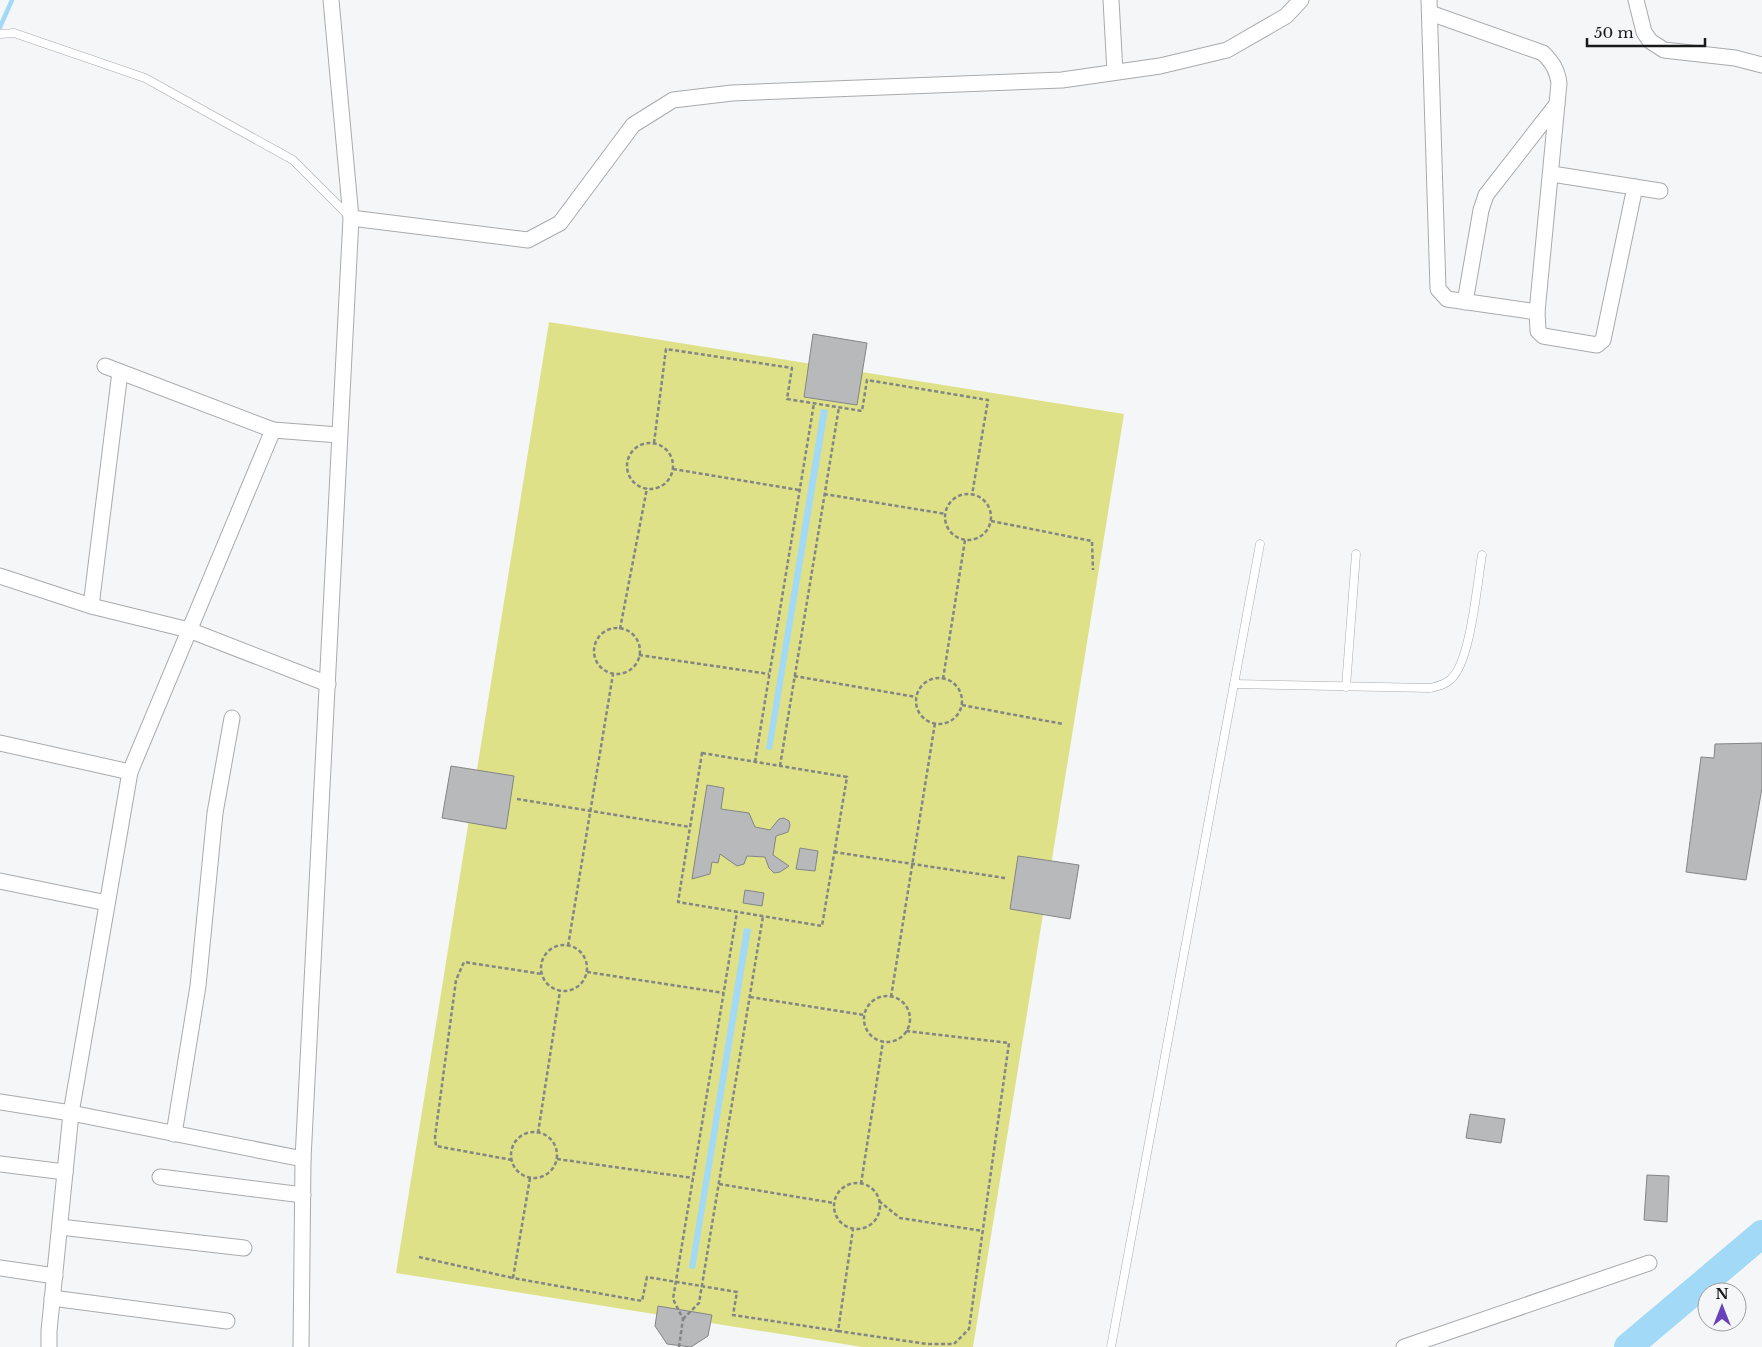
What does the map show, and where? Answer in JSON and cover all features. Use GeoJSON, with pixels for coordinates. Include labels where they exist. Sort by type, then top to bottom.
{"type":"FeatureCollection","features":[{"type":"Feature","properties":{"kind":"street"},"geometry":{"type":"LineString","coordinates":[[301,1347],[303,1159],[351,218],[331,0]]}},
{"type":"Feature","properties":{"kind":"street"},"geometry":{"type":"LineString","coordinates":[[1112,0],[1115,72]]}},
{"type":"Feature","properties":{"kind":"street"},"geometry":{"type":"LineString","coordinates":[[351,218],[528,240],[560,223],[633,125],[673,100],[732,93],[1062,80],[1160,66],[1227,50],[1286,16],[1301,0]]}},
{"type":"Feature","properties":{"kind":"street"},"geometry":{"type":"LineString","coordinates":[[1636,0],[1644,32],[1650,41],[1664,50],[1735,58],[1762,65]]}},
{"type":"Feature","properties":{"kind":"street"},"geometry":{"type":"LineString","coordinates":[[1537,312],[1465,302],[1443,296],[1438,284],[1430,7],[1543,53],[1552,62],[1558,73],[1559,83],[1552,174],[1537,312],[1538,331],[1546,338],[1600,344],[1605,336],[1635,187]]}},
{"type":"Feature","properties":{"kind":"street"},"geometry":{"type":"LineString","coordinates":[[1465,302],[1486,195],[1557,104]]}},
{"type":"Feature","properties":{"kind":"street"},"geometry":{"type":"LineString","coordinates":[[1552,174],[1660,191]]}},
{"type":"Feature","properties":{"kind":"street"},"geometry":{"type":"LineString","coordinates":[[105,366],[273,430],[339,435]]}},
{"type":"Feature","properties":{"kind":"street"},"geometry":{"type":"LineString","coordinates":[[91,606],[120,372]]}},
{"type":"Feature","properties":{"kind":"street"},"geometry":{"type":"LineString","coordinates":[[49,1347],[54,1276],[71,1113],[130,772],[273,430]]}},
{"type":"Feature","properties":{"kind":"street"},"geometry":{"type":"LineString","coordinates":[[0,576],[91,606],[189,630],[328,684]]}},
{"type":"Feature","properties":{"kind":"street"},"geometry":{"type":"LineString","coordinates":[[174,1134],[198,986],[215,812],[232,718]]}},
{"type":"Feature","properties":{"kind":"street"},"geometry":{"type":"LineString","coordinates":[[0,743],[130,772]]}},
{"type":"Feature","properties":{"kind":"street"},"geometry":{"type":"LineString","coordinates":[[0,881],[107,904]]}},
{"type":"Feature","properties":{"kind":"street"},"geometry":{"type":"LineString","coordinates":[[0,1102],[71,1113],[303,1159]]}},
{"type":"Feature","properties":{"kind":"street"},"geometry":{"type":"LineString","coordinates":[[0,1164],[65,1172]]}},
{"type":"Feature","properties":{"kind":"street"},"geometry":{"type":"LineString","coordinates":[[160,1177],[302,1195]]}},
{"type":"Feature","properties":{"kind":"street"},"geometry":{"type":"LineString","coordinates":[[60,1227],[244,1248]]}},
{"type":"Feature","properties":{"kind":"street"},"geometry":{"type":"LineString","coordinates":[[1404,1347],[1649,1263]]}},
{"type":"Feature","properties":{"kind":"street"},"geometry":{"type":"LineString","coordinates":[[0,1268],[54,1276]]}},
{"type":"Feature","properties":{"kind":"street"},"geometry":{"type":"LineString","coordinates":[[52,1298],[227,1321]]}},
{"type":"Feature","properties":{"kind":"lane"},"geometry":{"type":"LineString","coordinates":[[0,34],[14,33],[145,78],[293,160],[351,218]]}},
{"type":"Feature","properties":{"kind":"lane"},"geometry":{"type":"LineString","coordinates":[[1110,1347],[1260,544]]}},
{"type":"Feature","properties":{"kind":"lane"},"geometry":{"type":"LineString","coordinates":[[1346,687],[1356,554]]}},
{"type":"Feature","properties":{"kind":"lane"},"geometry":{"type":"LineString","coordinates":[[1234,684],[1430,688],[1442,685],[1452,678],[1465,654],[1482,555]]}},
{"type":"Feature","properties":{"kind":"path"},"geometry":{"type":"LineString","coordinates":[[654,443],[666,349],[792,368],[787,399],[862,411],[868,380],[988,400],[972,495]]}},
{"type":"Feature","properties":{"kind":"path"},"geometry":{"type":"LineString","coordinates":[[755,762],[814,403]]}},
{"type":"Feature","properties":{"kind":"path"},"geometry":{"type":"LineString","coordinates":[[780,766],[839,407]]}},
{"type":"Feature","properties":{"kind":"path"},"geometry":{"type":"LineString","coordinates":[[654,443],[669,452],[673,460],[673,470],[664,484],[647,488],[632,479],[628,471],[628,462],[631,454],[637,447],[654,443]]}},
{"type":"Feature","properties":{"kind":"path"},"geometry":{"type":"LineString","coordinates":[[673,470],[799,490]]}},
{"type":"Feature","properties":{"kind":"path"},"geometry":{"type":"LineString","coordinates":[[620,628],[647,488]]}},
{"type":"Feature","properties":{"kind":"path"},"geometry":{"type":"LineString","coordinates":[[824,494],[946,514]]}},
{"type":"Feature","properties":{"kind":"path"},"geometry":{"type":"LineString","coordinates":[[963,495],[972,495],[980,498],[987,504],[991,521],[988,529],[982,536],[974,540],[964,540],[956,537],[950,531],[946,523],[946,514],[955,499],[963,495]]}},
{"type":"Feature","properties":{"kind":"path"},"geometry":{"type":"LineString","coordinates":[[991,521],[1092,541],[1094,570]]}},
{"type":"Feature","properties":{"kind":"path"},"geometry":{"type":"LineString","coordinates":[[943,679],[964,540]]}},
{"type":"Feature","properties":{"kind":"path"},"geometry":{"type":"LineString","coordinates":[[620,628],[629,632],[635,638],[639,646],[639,655],[630,670],[613,674],[598,665],[594,648],[597,639],[603,633],[620,628]]}},
{"type":"Feature","properties":{"kind":"path"},"geometry":{"type":"LineString","coordinates":[[639,655],[769,674]]}},
{"type":"Feature","properties":{"kind":"path"},"geometry":{"type":"LineString","coordinates":[[568,946],[613,674]]}},
{"type":"Feature","properties":{"kind":"path"},"geometry":{"type":"LineString","coordinates":[[794,676],[916,697]]}},
{"type":"Feature","properties":{"kind":"path"},"geometry":{"type":"LineString","coordinates":[[934,679],[943,679],[951,682],[958,688],[962,705],[952,720],[935,723],[927,720],[920,714],[916,697],[926,682],[934,679]]}},
{"type":"Feature","properties":{"kind":"path"},"geometry":{"type":"LineString","coordinates":[[962,705],[1063,724]]}},
{"type":"Feature","properties":{"kind":"path"},"geometry":{"type":"LineString","coordinates":[[890,996],[935,723]]}},
{"type":"Feature","properties":{"kind":"path"},"geometry":{"type":"LineString","coordinates":[[702,753],[780,766],[847,777],[822,926],[678,902],[702,753]]}},
{"type":"Feature","properties":{"kind":"path"},"geometry":{"type":"LineString","coordinates":[[517,799],[690,826]]}},
{"type":"Feature","properties":{"kind":"path"},"geometry":{"type":"LineString","coordinates":[[834,852],[1005,878]]}},
{"type":"Feature","properties":{"kind":"path"},"geometry":{"type":"LineString","coordinates":[[679,1347],[683,1319],[673,1299],[737,912]]}},
{"type":"Feature","properties":{"kind":"path"},"geometry":{"type":"LineString","coordinates":[[683,1319],[699,1303],[763,916]]}},
{"type":"Feature","properties":{"kind":"path"},"geometry":{"type":"LineString","coordinates":[[568,946],[583,955],[587,972],[584,980],[578,987],[560,991],[552,988],[542,974],[542,965],[551,950],[568,946]]}},
{"type":"Feature","properties":{"kind":"path"},"geometry":{"type":"LineString","coordinates":[[512,1160],[436,1146],[435,1137],[456,980],[464,962],[542,974]]}},
{"type":"Feature","properties":{"kind":"path"},"geometry":{"type":"LineString","coordinates":[[587,972],[724,993]]}},
{"type":"Feature","properties":{"kind":"path"},"geometry":{"type":"LineString","coordinates":[[538,1132],[560,991]]}},
{"type":"Feature","properties":{"kind":"path"},"geometry":{"type":"LineString","coordinates":[[890,996],[899,1000],[909,1014],[906,1031],[900,1038],[883,1041],[875,1038],[868,1032],[864,1024],[864,1015],[874,1000],[890,996]]}},
{"type":"Feature","properties":{"kind":"path"},"geometry":{"type":"LineString","coordinates":[[749,997],[864,1015]]}},
{"type":"Feature","properties":{"kind":"path"},"geometry":{"type":"LineString","coordinates":[[419,1257],[513,1278],[642,1301],[647,1277],[676,1280],[737,1292],[733,1315],[926,1344],[954,1344],[969,1329],[1009,1043],[906,1031]]}},
{"type":"Feature","properties":{"kind":"path"},"geometry":{"type":"LineString","coordinates":[[861,1184],[883,1041]]}},
{"type":"Feature","properties":{"kind":"path"},"geometry":{"type":"LineString","coordinates":[[538,1132],[553,1142],[557,1159],[548,1174],[530,1178],[522,1174],[512,1160],[511,1152],[514,1143],[529,1133],[538,1132]]}},
{"type":"Feature","properties":{"kind":"path"},"geometry":{"type":"LineString","coordinates":[[557,1159],[693,1178]]}},
{"type":"Feature","properties":{"kind":"path"},"geometry":{"type":"LineString","coordinates":[[513,1278],[530,1178]]}},
{"type":"Feature","properties":{"kind":"path"},"geometry":{"type":"LineString","coordinates":[[719,1184],[834,1202]]}},
{"type":"Feature","properties":{"kind":"path"},"geometry":{"type":"LineString","coordinates":[[879,1201],[876,1218],[862,1228],[853,1229],[845,1226],[838,1219],[835,1211],[834,1202],[844,1188],[861,1184],[876,1193],[879,1201],[900,1218],[983,1231]]}},
{"type":"Feature","properties":{"kind":"path"},"geometry":{"type":"LineString","coordinates":[[838,1330],[853,1229]]}},
{"type":"Feature","properties":{"kind":"green space"},"geometry":{"type":"Polygon","coordinates":[[[549,322],[1124,414],[973,1347],[862,1347],[396,1273],[549,322]]]}},
{"type":"Feature","properties":{"kind":"water"},"geometry":{"type":"Polygon","coordinates":[[[821,409],[828,410],[772,750],[766,749],[821,409]]]}},
{"type":"Feature","properties":{"kind":"water"},"geometry":{"type":"Polygon","coordinates":[[[744,928],[751,929],[695,1269],[689,1268],[744,928]]]}},
{"type":"Feature","properties":{"kind":"building"},"geometry":{"type":"Polygon","coordinates":[[[813,334],[867,343],[857,405],[804,397],[813,334]]]}},
{"type":"Feature","properties":{"kind":"building"},"geometry":{"type":"Polygon","coordinates":[[[1762,743],[1762,788],[1746,880],[1686,872],[1701,757],[1714,758],[1715,744],[1762,743]]]}},
{"type":"Feature","properties":{"kind":"building"},"geometry":{"type":"Polygon","coordinates":[[[451,766],[514,776],[506,829],[442,818],[451,766]]]}},
{"type":"Feature","properties":{"kind":"building"},"geometry":{"type":"Polygon","coordinates":[[[707,785],[724,788],[721,809],[749,813],[755,827],[770,830],[779,819],[784,818],[789,821],[788,832],[776,836],[773,855],[789,866],[780,872],[774,873],[769,868],[765,857],[747,856],[744,864],[737,866],[720,854],[718,863],[712,862],[710,874],[692,879],[707,785]]]}},
{"type":"Feature","properties":{"kind":"building"},"geometry":{"type":"Polygon","coordinates":[[[800,848],[818,851],[815,871],[796,869],[800,848]]]}},
{"type":"Feature","properties":{"kind":"building"},"geometry":{"type":"Polygon","coordinates":[[[1018,856],[1079,865],[1070,919],[1010,909],[1018,856]]]}},
{"type":"Feature","properties":{"kind":"building"},"geometry":{"type":"Polygon","coordinates":[[[745,890],[764,893],[762,906],[743,903],[745,890]]]}},
{"type":"Feature","properties":{"kind":"building"},"geometry":{"type":"Polygon","coordinates":[[[1470,1114],[1505,1119],[1501,1143],[1466,1138],[1470,1114]]]}},
{"type":"Feature","properties":{"kind":"building"},"geometry":{"type":"Polygon","coordinates":[[[1647,1175],[1669,1176],[1667,1222],[1644,1220],[1647,1175]]]}},
{"type":"Feature","properties":{"kind":"building"},"geometry":{"type":"Polygon","coordinates":[[[658,1306],[712,1315],[708,1336],[691,1347],[667,1344],[655,1326],[658,1306]]]}},
{"type":"Feature","properties":{"kind":"waterway"},"geometry":{"type":"LineString","coordinates":[[0,27],[12,0]]}},
{"type":"Feature","properties":{"kind":"waterway"},"geometry":{"type":"LineString","coordinates":[[1628,1347],[1762,1234]]}}]}
